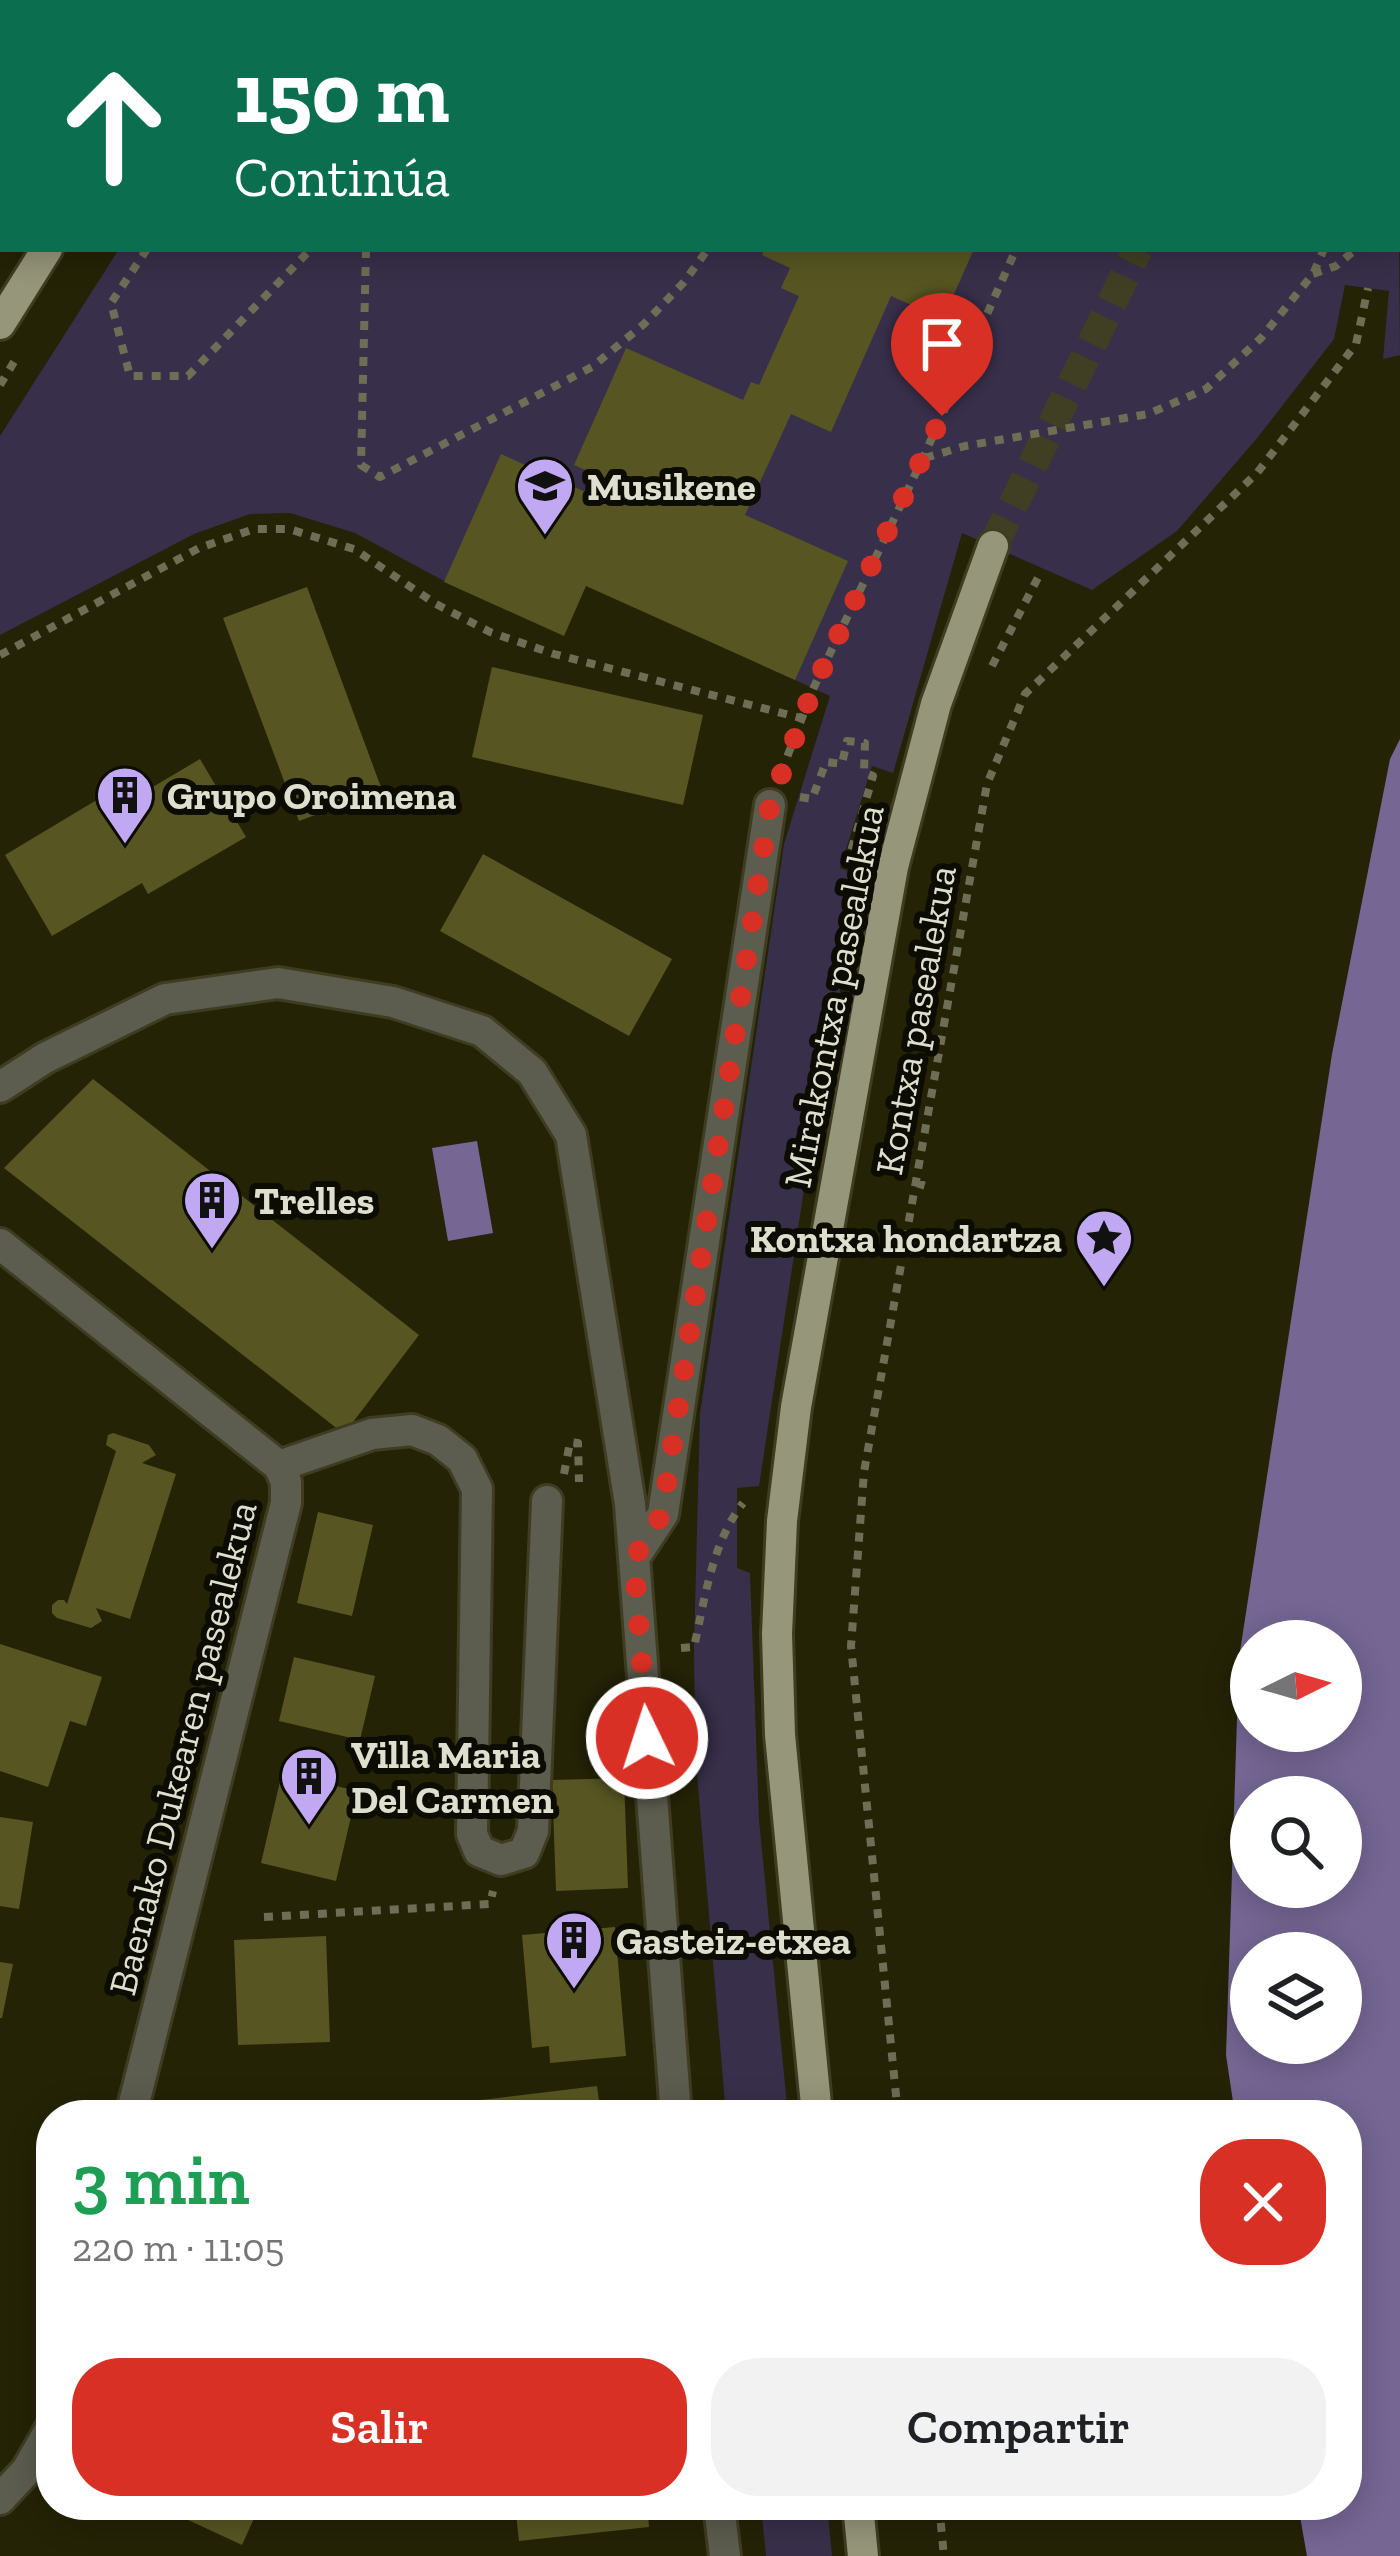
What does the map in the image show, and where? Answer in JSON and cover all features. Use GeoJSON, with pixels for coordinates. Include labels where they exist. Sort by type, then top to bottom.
{"type":"FeatureCollection","features":[{"type":"Feature","properties":{"kind":"main road"},"geometry":{"type":"LineString","coordinates":[[0,324],[45,252]]}},
{"type":"Feature","properties":{"kind":"main road","name":"Mirakontxa pasealekua"},"geometry":{"type":"LineString","coordinates":[[816,2100],[780,1735],[782,1521],[796,1407],[893,867],[936,704],[993,546]]}},
{"type":"Feature","properties":{"kind":"main road"},"geometry":{"type":"LineString","coordinates":[[859,2520],[863,2556]]}},
{"type":"Feature","properties":{"kind":"street"},"geometry":{"type":"LineString","coordinates":[[634,1558],[662,1514],[770,805]]}},
{"type":"Feature","properties":{"kind":"street"},"geometry":{"type":"LineString","coordinates":[[0,1087],[45,1058],[166,999],[278,983],[392,1003],[482,1031],[532,1072],[572,1135],[630,1504],[675,2100]]}},
{"type":"Feature","properties":{"kind":"street","name":"Baenako Dukearen pasealekua"},"geometry":{"type":"LineString","coordinates":[[0,1244],[279,1466],[286,1482],[286,1503],[134,2100]]}},
{"type":"Feature","properties":{"kind":"street"},"geometry":{"type":"LineString","coordinates":[[279,1466],[372,1434],[412,1430],[438,1440],[462,1459],[477,1489],[472,1834],[479,1851],[501,1860],[524,1852],[533,1831],[547,1501]]}},
{"type":"Feature","properties":{"kind":"street"},"geometry":{"type":"LineString","coordinates":[[0,2499],[36,2454]]}},
{"type":"Feature","properties":{"kind":"street"},"geometry":{"type":"LineString","coordinates":[[720,2520],[724,2556]]}},
{"type":"Feature","properties":{"kind":"path"},"geometry":{"type":"LineString","coordinates":[[145,252],[111,303],[130,376],[188,376],[307,252]]}},
{"type":"Feature","properties":{"kind":"path"},"geometry":{"type":"LineString","coordinates":[[366,252],[361,465],[380,477],[592,367],[657,310],[706,252]]}},
{"type":"Feature","properties":{"kind":"path"},"geometry":{"type":"LineString","coordinates":[[770,805],[801,718],[1015,252]]}},
{"type":"Feature","properties":{"kind":"path"},"geometry":{"type":"LineString","coordinates":[[923,458],[965,446],[1148,414],[1206,389],[1261,338],[1313,274],[1323,252]]}},
{"type":"Feature","properties":{"kind":"path"},"geometry":{"type":"LineString","coordinates":[[1313,274],[1336,266],[1352,252]]}},
{"type":"Feature","properties":{"kind":"path","name":"Kontxa pasealekua"},"geometry":{"type":"LineString","coordinates":[[896,2100],[851,1646],[864,1472],[987,784],[1025,694],[1257,473],[1356,344],[1369,288]]}},
{"type":"Feature","properties":{"kind":"path"},"geometry":{"type":"LineString","coordinates":[[0,655],[199,548],[254,529],[289,529],[353,549],[436,604],[490,632],[554,654],[801,718]]}},
{"type":"Feature","properties":{"kind":"path"},"geometry":{"type":"LineString","coordinates":[[986,676],[1041,572]]}},
{"type":"Feature","properties":{"kind":"path"},"geometry":{"type":"LineString","coordinates":[[812,799],[826,762],[842,764],[847,741],[865,743],[864,772],[873,776],[849,858]]}},
{"type":"Feature","properties":{"kind":"path"},"geometry":{"type":"LineString","coordinates":[[916,1183],[928,1187]]}},
{"type":"Feature","properties":{"kind":"path"},"geometry":{"type":"LineString","coordinates":[[681,1648],[694,1647],[721,1542],[743,1503]]}},
{"type":"Feature","properties":{"kind":"path"},"geometry":{"type":"LineString","coordinates":[[264,1917],[490,1904],[501,1860]]}},
{"type":"Feature","properties":{"kind":"path"},"geometry":{"type":"LineString","coordinates":[[940,2520],[944,2556]]}},
{"type":"Feature","properties":{"kind":"shaded area"},"geometry":{"type":"Polygon","coordinates":[[[117,252],[1399,252],[1400,355],[1383,359],[1389,291],[1345,285],[1334,339],[1258,437],[1177,531],[1092,590],[962,533],[893,773],[872,766],[840,868],[861,876],[808,1163],[759,1486],[737,1488],[737,1568],[750,1573],[759,1820],[787,2100],[725,2100],[695,1750],[700,1414],[784,844],[830,696],[587,585],[444,581],[355,533],[290,513],[250,514],[194,534],[0,635],[0,436],[117,252]]]}},
{"type":"Feature","properties":{"kind":"shaded area"},"geometry":{"type":"Polygon","coordinates":[[[1400,739],[1400,2556],[1307,2556],[1301,2520],[1362,2520],[1362,2100],[1233,2100],[1226,2055],[1230,1933],[1230,2064],[1362,2064],[1362,1932],[1230,1932],[1231,1908],[1362,1908],[1362,1776],[1235,1776],[1236,1752],[1362,1752],[1362,1620],[1245,1620],[1332,1054],[1390,759],[1400,739]]]}},
{"type":"Feature","properties":{"kind":"shaded area"},"geometry":{"type":"Polygon","coordinates":[[[477,1141],[493,1233],[448,1241],[432,1148],[477,1141]]]}},
{"type":"Feature","properties":{"kind":"shaded area"},"geometry":{"type":"Polygon","coordinates":[[[762,2520],[828,2520],[832,2556],[766,2556],[762,2520]]]}},
{"type":"Feature","properties":{"kind":"building"},"geometry":{"type":"Polygon","coordinates":[[[973,252],[943,319],[891,296],[831,432],[791,414],[745,515],[848,561],[795,680],[586,586],[564,636],[444,582],[501,454],[617,506],[625,488],[574,465],[626,348],[743,400],[751,382],[759,385],[799,296],[781,288],[790,268],[762,255],[973,252]]]}},
{"type":"Feature","properties":{"kind":"building","name":"Grupo Oroimena"},"geometry":{"type":"Polygon","coordinates":[[[307,587],[382,790],[299,821],[223,618],[307,587]]]}},
{"type":"Feature","properties":{"kind":"building","name":"Grupo Oroimena"},"geometry":{"type":"Polygon","coordinates":[[[492,667],[703,715],[683,805],[472,757],[492,667]]]}},
{"type":"Feature","properties":{"kind":"building","name":"Grupo Oroimena"},"geometry":{"type":"Polygon","coordinates":[[[200,759],[246,837],[148,894],[142,883],[52,936],[5,855],[105,795],[114,810],[200,759]]]}},
{"type":"Feature","properties":{"kind":"building","name":"Grupo Oroimena"},"geometry":{"type":"Polygon","coordinates":[[[483,854],[672,959],[629,1036],[440,931],[483,854]]]}},
{"type":"Feature","properties":{"kind":"building","name":"Trelles"},"geometry":{"type":"Polygon","coordinates":[[[93,1079],[419,1335],[344,1434],[4,1168],[93,1079]]]}},
{"type":"Feature","properties":{"kind":"building"},"geometry":{"type":"Polygon","coordinates":[[[113,1433],[149,1445],[156,1455],[142,1463],[176,1474],[130,1619],[96,1608],[102,1621],[91,1628],[57,1618],[52,1605],[58,1600],[67,1604],[116,1451],[106,1445],[113,1433]]]}},
{"type":"Feature","properties":{"kind":"building"},"geometry":{"type":"Polygon","coordinates":[[[318,1512],[373,1525],[352,1616],[297,1603],[318,1512]]]}},
{"type":"Feature","properties":{"kind":"building"},"geometry":{"type":"Polygon","coordinates":[[[0,1644],[102,1677],[86,1726],[70,1721],[48,1787],[0,1771],[0,1644]]]}},
{"type":"Feature","properties":{"kind":"building"},"geometry":{"type":"Polygon","coordinates":[[[294,1657],[375,1676],[360,1740],[279,1721],[294,1657]]]}},
{"type":"Feature","properties":{"kind":"building","name":"Villa Maria Del Carmen"},"geometry":{"type":"Polygon","coordinates":[[[282,1773],[357,1791],[336,1881],[261,1863],[282,1773]]]}},
{"type":"Feature","properties":{"kind":"building"},"geometry":{"type":"Polygon","coordinates":[[[624,1778],[628,1888],[556,1891],[552,1780],[624,1778]]]}},
{"type":"Feature","properties":{"kind":"building"},"geometry":{"type":"Polygon","coordinates":[[[0,1817],[33,1822],[19,1909],[0,1906],[0,1817]]]}},
{"type":"Feature","properties":{"kind":"building","name":"Gasteiz-etxea"},"geometry":{"type":"Polygon","coordinates":[[[615,1927],[626,2056],[550,2063],[549,2046],[532,2048],[522,1935],[615,1927]]]}},
{"type":"Feature","properties":{"kind":"building"},"geometry":{"type":"Polygon","coordinates":[[[326,1936],[330,2042],[238,2045],[234,1940],[326,1936]]]}},
{"type":"Feature","properties":{"kind":"building"},"geometry":{"type":"Polygon","coordinates":[[[0,1962],[13,1964],[2,2018],[0,2018],[0,1962]]]}},
{"type":"Feature","properties":{"kind":"building"},"geometry":{"type":"Polygon","coordinates":[[[597,2086],[599,2100],[481,2100],[597,2086]]]}},
{"type":"Feature","properties":{"kind":"building"},"geometry":{"type":"Polygon","coordinates":[[[188,2520],[253,2520],[242,2545],[188,2520]]]}},
{"type":"Feature","properties":{"kind":"building"},"geometry":{"type":"Polygon","coordinates":[[[517,2520],[648,2520],[649,2527],[519,2541],[517,2520]]]}},
{"type":"Feature","properties":{"kind":"tunnel"},"geometry":{"type":"LineString","coordinates":[[993,546],[1137,252]]}},
{"type":"Feature","properties":{"kind":"place","name":"Musikene"},"geometry":{"type":"Point","coordinates":[545,537]}},
{"type":"Feature","properties":{"kind":"place","name":"Grupo Oroimena"},"geometry":{"type":"Point","coordinates":[125,846]}},
{"type":"Feature","properties":{"kind":"place","name":"Trelles"},"geometry":{"type":"Point","coordinates":[212,1251]}},
{"type":"Feature","properties":{"kind":"place","name":"Kontxa hondartza"},"geometry":{"type":"Point","coordinates":[1104,1289]}},
{"type":"Feature","properties":{"kind":"place","name":"Villa Maria Del Carmen"},"geometry":{"type":"Point","coordinates":[309,1827]}},
{"type":"Feature","properties":{"kind":"place","name":"Gasteiz-etxea"},"geometry":{"type":"Point","coordinates":[574,1991]}},
{"type":"Feature","properties":{"kind":"route"},"geometry":{"type":"LineString","coordinates":[[647,1738],[634,1558],[662,1514],[770,805],[813,689],[942,416]]}}]}
